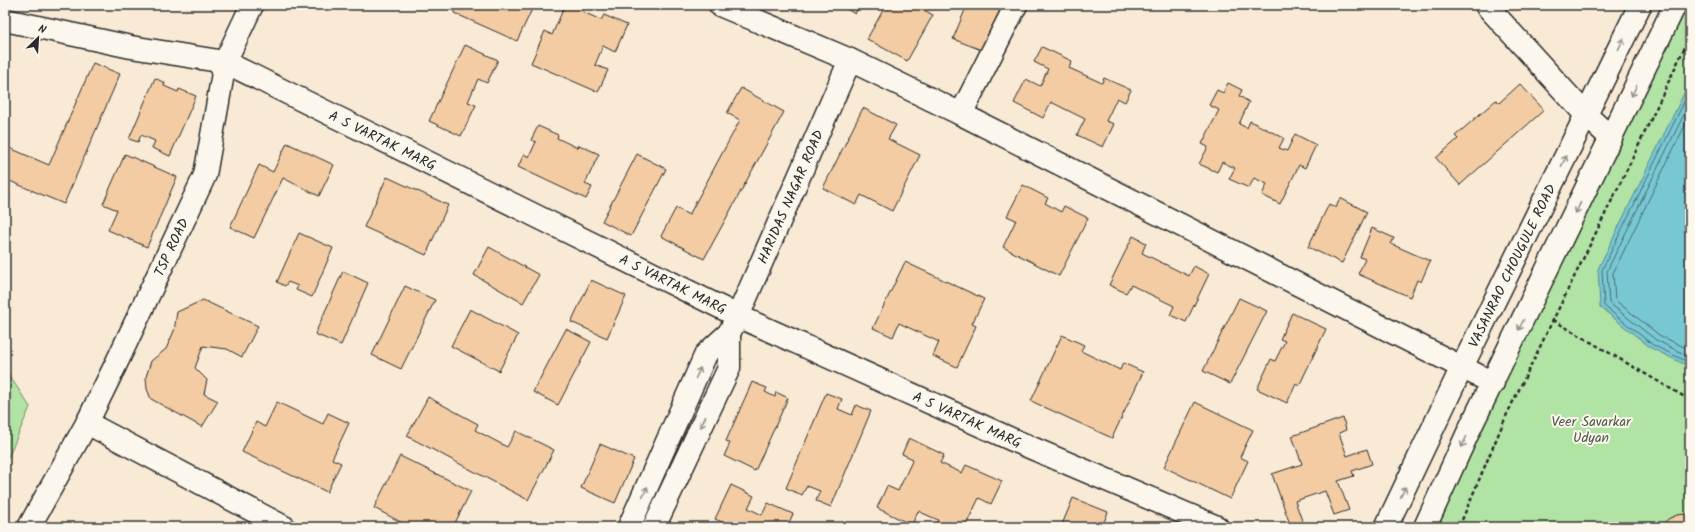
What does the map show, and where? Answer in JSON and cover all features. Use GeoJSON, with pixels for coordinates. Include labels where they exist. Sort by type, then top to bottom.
{"type":"FeatureCollection","features":[{"type":"Feature","properties":{"kind":"street","name":"TSP ROAD"},"geometry":{"type":"LineString","coordinates":[[28,527],[86,423],[115,366],[205,175],[225,62],[252,5]]}},
{"type":"Feature","properties":{"kind":"street"},"geometry":{"type":"LineString","coordinates":[[720,5],[850,60],[961,114],[1493,383]]}},
{"type":"Feature","properties":{"kind":"street"},"geometry":{"type":"LineString","coordinates":[[961,114],[1016,5]]}},
{"type":"Feature","properties":{"kind":"street"},"geometry":{"type":"LineString","coordinates":[[1486,5],[1586,115],[1611,138]]}},
{"type":"Feature","properties":{"kind":"street","name":"VASANRAO CHOUGULE ROAD"},"geometry":{"type":"LineString","coordinates":[[1386,527],[1462,367],[1640,5]]}},
{"type":"Feature","properties":{"kind":"street"},"geometry":{"type":"LineString","coordinates":[[1424,527],[1675,5]]}},
{"type":"Feature","properties":{"kind":"street","name":"A S VARTAK MARG"},"geometry":{"type":"LineString","coordinates":[[5,20],[130,47],[225,62],[734,324],[1217,527]]}},
{"type":"Feature","properties":{"kind":"street","name":"HARIDAS NAGAR ROAD"},"geometry":{"type":"LineString","coordinates":[[654,527],[729,368],[734,324],[850,60]]}},
{"type":"Feature","properties":{"kind":"street","name":"HARIDAS NAGAR ROAD"},"geometry":{"type":"LineString","coordinates":[[629,527],[706,354],[734,324]]}},
{"type":"Feature","properties":{"kind":"street"},"geometry":{"type":"LineString","coordinates":[[86,423],[284,527]]}},
{"type":"Feature","properties":{"kind":"path"},"geometry":{"type":"LineString","coordinates":[[1462,527],[1462,520],[1507,414],[1554,320],[1690,36]]}},
{"type":"Feature","properties":{"kind":"path"},"geometry":{"type":"LineString","coordinates":[[1554,320],[1690,400]]}},
{"type":"Feature","properties":{"kind":"green space","name":"Veer Savarkar Udyan"},"geometry":{"type":"Polygon","coordinates":[[[1682,5],[1690,5],[1690,527],[1436,527],[1682,5]]]}},
{"type":"Feature","properties":{"kind":"green space"},"geometry":{"type":"Polygon","coordinates":[[[5,369],[30,407],[5,465],[5,369]]]}},
{"type":"Feature","properties":{"kind":"water"},"geometry":{"type":"Polygon","coordinates":[[[1690,81],[1690,367],[1651,348],[1600,307],[1598,269],[1690,81]]]}},
{"type":"Feature","properties":{"kind":"building"},"geometry":{"type":"Polygon","coordinates":[[[458,5],[534,5],[517,41],[454,13],[458,5]]]}},
{"type":"Feature","properties":{"kind":"building"},"geometry":{"type":"Polygon","coordinates":[[[565,5],[582,5],[585,6],[583,12],[601,20],[604,15],[627,25],[615,52],[603,46],[595,65],[608,70],[598,92],[531,63],[545,31],[552,35],[565,5]]]}},
{"type":"Feature","properties":{"kind":"building"},"geometry":{"type":"Polygon","coordinates":[[[840,5],[860,5],[855,14],[840,5]]]}},
{"type":"Feature","properties":{"kind":"building"},"geometry":{"type":"Polygon","coordinates":[[[886,5],[915,5],[933,15],[907,61],[867,39],[886,5]]]}},
{"type":"Feature","properties":{"kind":"building"},"geometry":{"type":"Polygon","coordinates":[[[967,5],[1002,5],[984,51],[953,39],[967,5]]]}},
{"type":"Feature","properties":{"kind":"building"},"geometry":{"type":"Polygon","coordinates":[[[465,45],[498,60],[487,83],[478,79],[468,102],[476,105],[461,136],[429,121],[465,45]]]}},
{"type":"Feature","properties":{"kind":"building"},"geometry":{"type":"Polygon","coordinates":[[[1042,47],[1072,61],[1069,68],[1102,83],[1104,78],[1131,90],[1125,102],[1117,98],[1106,121],[1114,124],[1103,147],[1077,135],[1085,119],[1051,102],[1043,118],[1014,103],[1026,79],[1040,86],[1048,69],[1034,62],[1042,47]]]}},
{"type":"Feature","properties":{"kind":"building"},"geometry":{"type":"Polygon","coordinates":[[[93,63],[120,74],[64,204],[5,179],[5,146],[49,165],[93,63]]]}},
{"type":"Feature","properties":{"kind":"building"},"geometry":{"type":"Polygon","coordinates":[[[155,78],[165,83],[164,86],[178,92],[179,89],[196,96],[170,156],[152,148],[155,141],[141,135],[138,142],[129,139],[155,78]]]}},
{"type":"Feature","properties":{"kind":"building"},"geometry":{"type":"Polygon","coordinates":[[[1228,83],[1242,90],[1239,96],[1249,102],[1239,124],[1247,128],[1250,121],[1284,138],[1279,148],[1287,151],[1295,134],[1316,145],[1305,168],[1299,165],[1280,204],[1262,195],[1267,184],[1254,178],[1249,188],[1229,179],[1235,168],[1222,162],[1217,172],[1199,164],[1208,147],[1202,144],[1219,110],[1209,105],[1217,90],[1223,93],[1228,83]]]}},
{"type":"Feature","properties":{"kind":"building"},"geometry":{"type":"Polygon","coordinates":[[[1520,84],[1544,110],[1460,185],[1436,158],[1458,139],[1455,136],[1496,100],[1499,103],[1520,84]]]}},
{"type":"Feature","properties":{"kind":"building"},"geometry":{"type":"Polygon","coordinates":[[[741,88],[784,112],[704,259],[661,236],[676,208],[689,215],[740,120],[727,113],[741,88]]]}},
{"type":"Feature","properties":{"kind":"building"},"geometry":{"type":"Polygon","coordinates":[[[863,108],[896,125],[888,139],[920,155],[892,211],[861,195],[856,205],[823,188],[863,108]]]}},
{"type":"Feature","properties":{"kind":"building"},"geometry":{"type":"Polygon","coordinates":[[[538,126],[558,135],[557,138],[578,148],[579,145],[599,154],[585,184],[592,187],[586,199],[518,167],[524,154],[529,157],[536,142],[531,140],[538,126]]]}},
{"type":"Feature","properties":{"kind":"building"},"geometry":{"type":"Polygon","coordinates":[[[287,143],[334,165],[319,196],[283,178],[254,238],[230,227],[259,165],[273,172],[287,143]]]}},
{"type":"Feature","properties":{"kind":"building"},"geometry":{"type":"Polygon","coordinates":[[[125,154],[177,177],[147,247],[108,230],[117,210],[103,204],[125,154]]]}},
{"type":"Feature","properties":{"kind":"building"},"geometry":{"type":"Polygon","coordinates":[[[637,154],[666,169],[631,236],[602,221],[637,154]]]}},
{"type":"Feature","properties":{"kind":"building"},"geometry":{"type":"Polygon","coordinates":[[[387,177],[448,205],[426,255],[364,227],[387,177]]]}},
{"type":"Feature","properties":{"kind":"building"},"geometry":{"type":"Polygon","coordinates":[[[1023,185],[1048,198],[1045,203],[1061,212],[1064,206],[1088,218],[1059,276],[1003,247],[1016,220],[1007,216],[1023,185]]]}},
{"type":"Feature","properties":{"kind":"building"},"geometry":{"type":"Polygon","coordinates":[[[1340,198],[1367,212],[1342,263],[1308,247],[1329,204],[1336,208],[1340,198]]]}},
{"type":"Feature","properties":{"kind":"building"},"geometry":{"type":"Polygon","coordinates":[[[1372,228],[1394,238],[1391,244],[1430,261],[1421,282],[1417,280],[1410,297],[1358,274],[1365,259],[1360,257],[1372,228]]]}},
{"type":"Feature","properties":{"kind":"building"},"geometry":{"type":"Polygon","coordinates":[[[299,233],[333,248],[312,297],[296,290],[298,286],[288,282],[285,286],[277,282],[299,233]]]}},
{"type":"Feature","properties":{"kind":"building"},"geometry":{"type":"Polygon","coordinates":[[[1133,236],[1146,243],[1142,253],[1189,276],[1194,266],[1209,274],[1186,322],[1170,315],[1174,306],[1131,285],[1126,293],[1109,285],[1133,236]]]}},
{"type":"Feature","properties":{"kind":"building"},"geometry":{"type":"Polygon","coordinates":[[[489,247],[539,275],[523,303],[474,275],[489,247]]]}},
{"type":"Feature","properties":{"kind":"building"},"geometry":{"type":"Polygon","coordinates":[[[905,262],[984,299],[972,324],[976,326],[957,367],[933,356],[939,342],[899,323],[893,337],[873,328],[905,262]]]}},
{"type":"Feature","properties":{"kind":"building"},"geometry":{"type":"Polygon","coordinates":[[[343,271],[368,283],[341,345],[315,334],[343,271]]]}},
{"type":"Feature","properties":{"kind":"building"},"geometry":{"type":"Polygon","coordinates":[[[591,280],[626,296],[607,338],[571,322],[591,280]]]}},
{"type":"Feature","properties":{"kind":"building"},"geometry":{"type":"Polygon","coordinates":[[[405,286],[435,300],[401,369],[372,355],[405,286]]]}},
{"type":"Feature","properties":{"kind":"building"},"geometry":{"type":"Polygon","coordinates":[[[1239,298],[1267,311],[1230,384],[1203,371],[1239,298]]]}},
{"type":"Feature","properties":{"kind":"building"},"geometry":{"type":"Polygon","coordinates":[[[203,300],[258,326],[242,357],[227,349],[203,346],[195,368],[207,380],[204,394],[218,401],[202,427],[151,399],[147,389],[146,377],[151,361],[166,349],[174,331],[177,312],[203,300]]]}},
{"type":"Feature","properties":{"kind":"building"},"geometry":{"type":"Polygon","coordinates":[[[470,309],[518,335],[499,371],[451,346],[470,309]]]}},
{"type":"Feature","properties":{"kind":"building"},"geometry":{"type":"Polygon","coordinates":[[[1292,313],[1326,329],[1299,386],[1296,384],[1287,403],[1257,389],[1271,359],[1275,361],[1285,341],[1280,339],[1292,313]]]}},
{"type":"Feature","properties":{"kind":"building"},"geometry":{"type":"Polygon","coordinates":[[[566,329],[591,342],[558,405],[533,392],[566,329]]]}},
{"type":"Feature","properties":{"kind":"building"},"geometry":{"type":"Polygon","coordinates":[[[1062,335],[1084,345],[1081,351],[1120,370],[1123,363],[1143,372],[1112,438],[1031,401],[1062,335]]]}},
{"type":"Feature","properties":{"kind":"building"},"geometry":{"type":"Polygon","coordinates":[[[752,382],[767,388],[765,392],[775,397],[776,392],[788,398],[755,471],[724,456],[730,443],[726,441],[752,382]]]}},
{"type":"Feature","properties":{"kind":"building"},"geometry":{"type":"Polygon","coordinates":[[[826,393],[842,399],[838,409],[852,415],[856,405],[871,411],[831,507],[816,501],[820,491],[807,486],[802,495],[786,488],[826,393]]]}},
{"type":"Feature","properties":{"kind":"building"},"geometry":{"type":"Polygon","coordinates":[[[428,397],[478,424],[475,430],[507,447],[516,431],[554,450],[528,500],[407,436],[428,397]]]}},
{"type":"Feature","properties":{"kind":"building"},"geometry":{"type":"Polygon","coordinates":[[[277,402],[323,424],[328,413],[349,423],[332,459],[341,463],[327,492],[242,452],[256,422],[265,427],[277,402]]]}},
{"type":"Feature","properties":{"kind":"building"},"geometry":{"type":"Polygon","coordinates":[[[1195,402],[1253,430],[1240,457],[1248,461],[1230,499],[1164,467],[1195,402]]]}},
{"type":"Feature","properties":{"kind":"building"},"geometry":{"type":"Polygon","coordinates":[[[1343,418],[1346,430],[1339,433],[1347,456],[1367,449],[1372,464],[1352,471],[1354,476],[1338,481],[1349,510],[1334,515],[1325,491],[1295,501],[1304,526],[1291,527],[1272,474],[1302,464],[1292,436],[1343,418]]]}},
{"type":"Feature","properties":{"kind":"building"},"geometry":{"type":"Polygon","coordinates":[[[909,438],[944,455],[940,463],[962,473],[966,465],[1002,481],[991,504],[979,498],[966,525],[970,527],[934,527],[938,520],[918,511],[912,525],[877,508],[887,486],[898,491],[913,459],[902,454],[909,438]]]}},
{"type":"Feature","properties":{"kind":"building"},"geometry":{"type":"Polygon","coordinates":[[[600,444],[634,459],[615,503],[581,488],[600,444]]]}},
{"type":"Feature","properties":{"kind":"building"},"geometry":{"type":"Polygon","coordinates":[[[400,456],[471,491],[453,527],[410,527],[374,508],[400,456]]]}},
{"type":"Feature","properties":{"kind":"building"},"geometry":{"type":"Polygon","coordinates":[[[731,485],[754,496],[748,508],[762,515],[768,503],[793,514],[787,527],[733,527],[715,519],[731,485]]]}},
{"type":"Feature","properties":{"kind":"building"},"geometry":{"type":"Polygon","coordinates":[[[1073,498],[1108,512],[1102,527],[1061,527],[1073,498]]]}},
{"type":"Feature","properties":{"kind":"building"},"geometry":{"type":"Polygon","coordinates":[[[1677,515],[1690,515],[1690,527],[1660,527],[1668,519],[1677,515]]]}}]}
